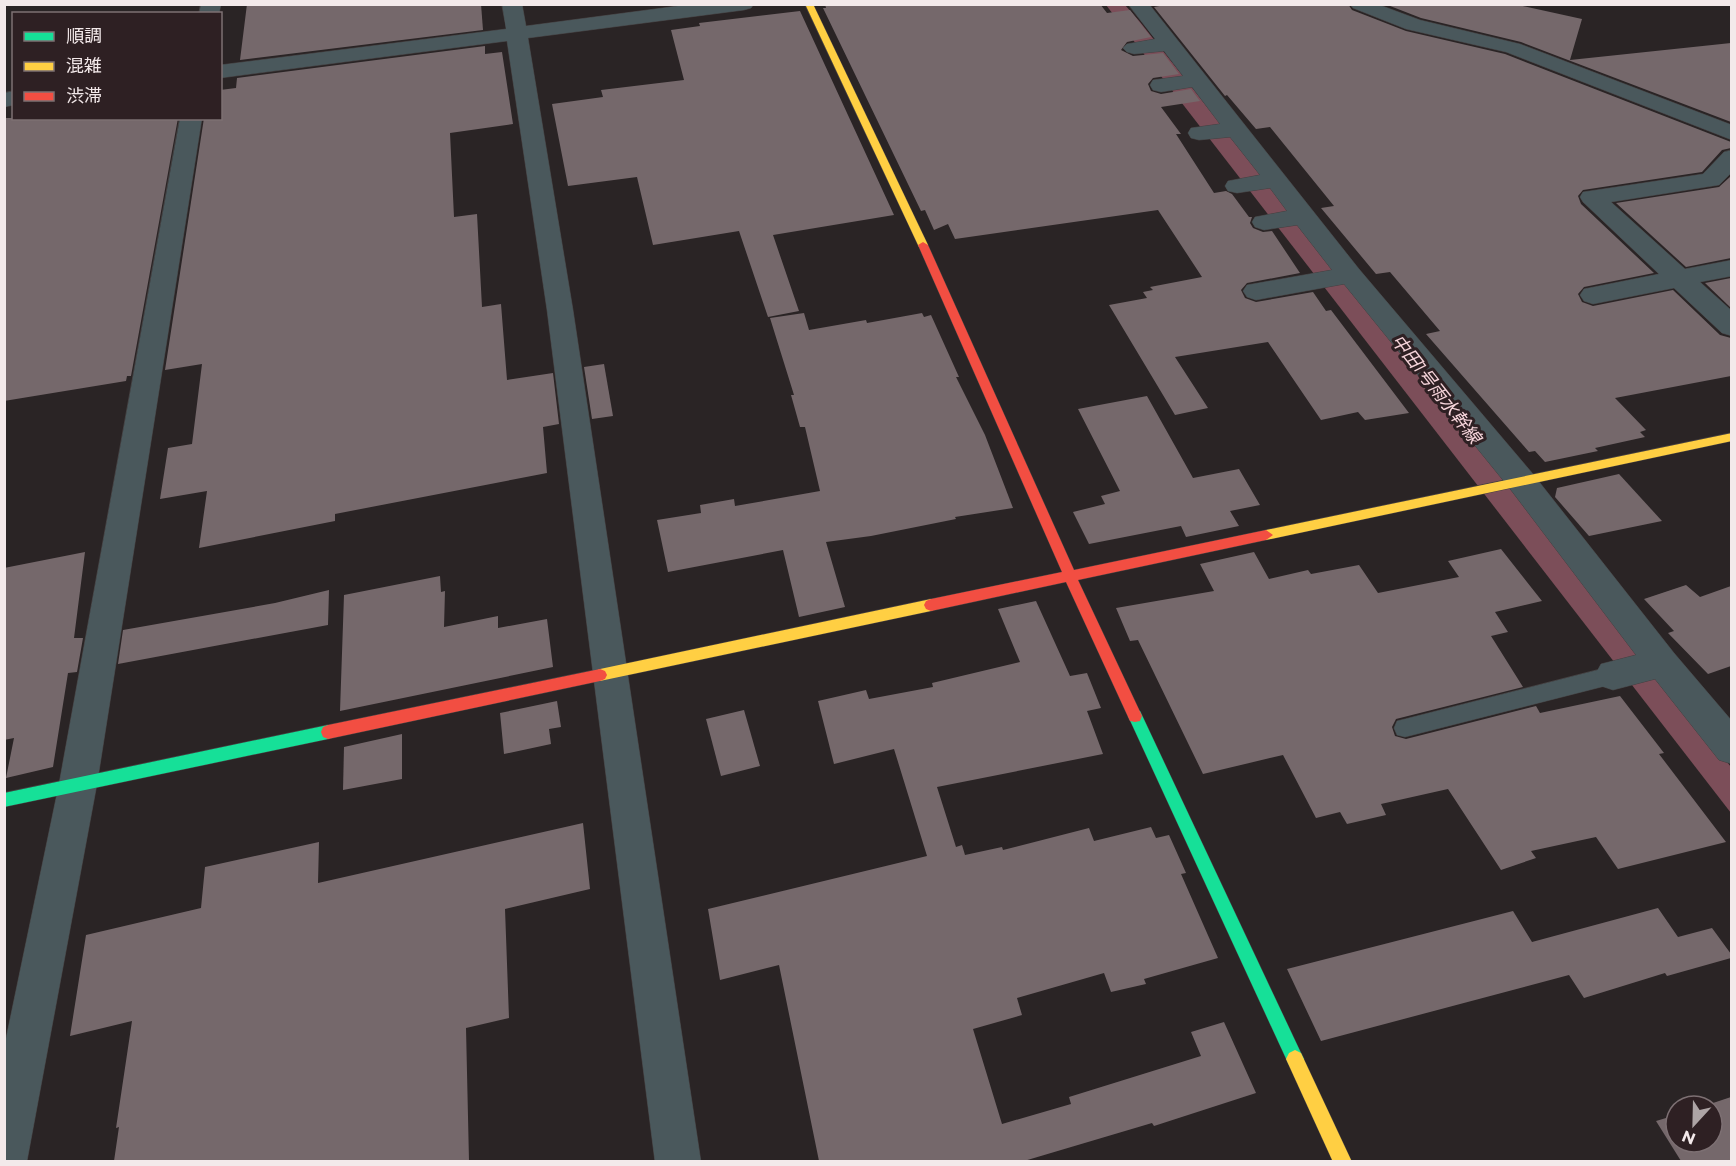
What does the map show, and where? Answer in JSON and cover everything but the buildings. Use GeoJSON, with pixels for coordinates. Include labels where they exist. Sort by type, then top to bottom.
{"type":"FeatureCollection","features":[{"type":"Feature","properties":{"kind":"street"},"geometry":{"type":"LineString","coordinates":[[222,72],[514,19],[744,4]]}},
{"type":"Feature","properties":{"kind":"street"},"geometry":{"type":"LineString","coordinates":[[809,4],[927,254],[1070,576],[1343,1161]]}},
{"type":"Feature","properties":{"kind":"street"},"geometry":{"type":"LineString","coordinates":[[1138,4],[1350,275],[1522,482],[1640,668],[1731,748]]}},
{"type":"Feature","properties":{"kind":"street"},"geometry":{"type":"LineString","coordinates":[[1360,4],[1402,20],[1514,48],[1731,133]]}},
{"type":"Feature","properties":{"kind":"street"},"geometry":{"type":"LineString","coordinates":[[514,19],[560,310],[678,1161]]}},
{"type":"Feature","properties":{"kind":"street"},"geometry":{"type":"LineString","coordinates":[[1134,48],[1169,44]]}},
{"type":"Feature","properties":{"kind":"street"},"geometry":{"type":"LineString","coordinates":[[1156,78],[1192,73]]}},
{"type":"Feature","properties":{"kind":"street"},"geometry":{"type":"LineString","coordinates":[[4,1161],[78,784],[191,120]]}},
{"type":"Feature","properties":{"kind":"street"},"geometry":{"type":"LineString","coordinates":[[1199,133],[1236,129]]}},
{"type":"Feature","properties":{"kind":"street"},"geometry":{"type":"LineString","coordinates":[[1731,157],[1711,180],[1592,197],[1731,327]]}},
{"type":"Feature","properties":{"kind":"street"},"geometry":{"type":"LineString","coordinates":[[1237,186],[1277,180]]}},
{"type":"Feature","properties":{"kind":"street"},"geometry":{"type":"LineString","coordinates":[[1264,222],[1305,216]]}},
{"type":"Feature","properties":{"kind":"street"},"geometry":{"type":"LineString","coordinates":[[1593,295],[1731,268]]}},
{"type":"Feature","properties":{"kind":"street"},"geometry":{"type":"LineString","coordinates":[[1256,291],[1350,275]]}},
{"type":"Feature","properties":{"kind":"street"},"geometry":{"type":"LineString","coordinates":[[4,800],[1731,437]]}},
{"type":"Feature","properties":{"kind":"lane"},"geometry":{"type":"LineString","coordinates":[[1405,728],[1640,668]]}},
{"type":"Feature","properties":{"kind":"shaded area"},"geometry":{"type":"Polygon","coordinates":[[[1106,5],[1125,5],[1140,22],[1731,767],[1731,813],[1106,5]]]}},
{"type":"Feature","properties":{"kind":"traffic: fast"},"geometry":{"type":"LineString","coordinates":[[1135,716],[1295,1059]]}},
{"type":"Feature","properties":{"kind":"traffic: fast"},"geometry":{"type":"LineString","coordinates":[[4,800],[328,732]]}},
{"type":"Feature","properties":{"kind":"traffic: slow"},"geometry":{"type":"LineString","coordinates":[[809,4],[923,245]]}},
{"type":"Feature","properties":{"kind":"traffic: slow"},"geometry":{"type":"LineString","coordinates":[[1266,535],[1732,437]]}},
{"type":"Feature","properties":{"kind":"traffic: slow"},"geometry":{"type":"LineString","coordinates":[[600,675],[931,605]]}},
{"type":"Feature","properties":{"kind":"traffic: slow"},"geometry":{"type":"LineString","coordinates":[[1295,1059],[1343,1162]]}},
{"type":"Feature","properties":{"kind":"traffic: jam"},"geometry":{"type":"LineString","coordinates":[[923,245],[1070,576],[1135,716]]}},
{"type":"Feature","properties":{"kind":"traffic: jam"},"geometry":{"type":"LineString","coordinates":[[931,605],[1266,535]]}},
{"type":"Feature","properties":{"kind":"traffic: jam"},"geometry":{"type":"LineString","coordinates":[[328,732],[600,675]]}},
{"type":"Feature","properties":{"kind":"water label","name":"中田1号雨水幹線"},"geometry":{"type":"Point","coordinates":[1436,389]}}]}
